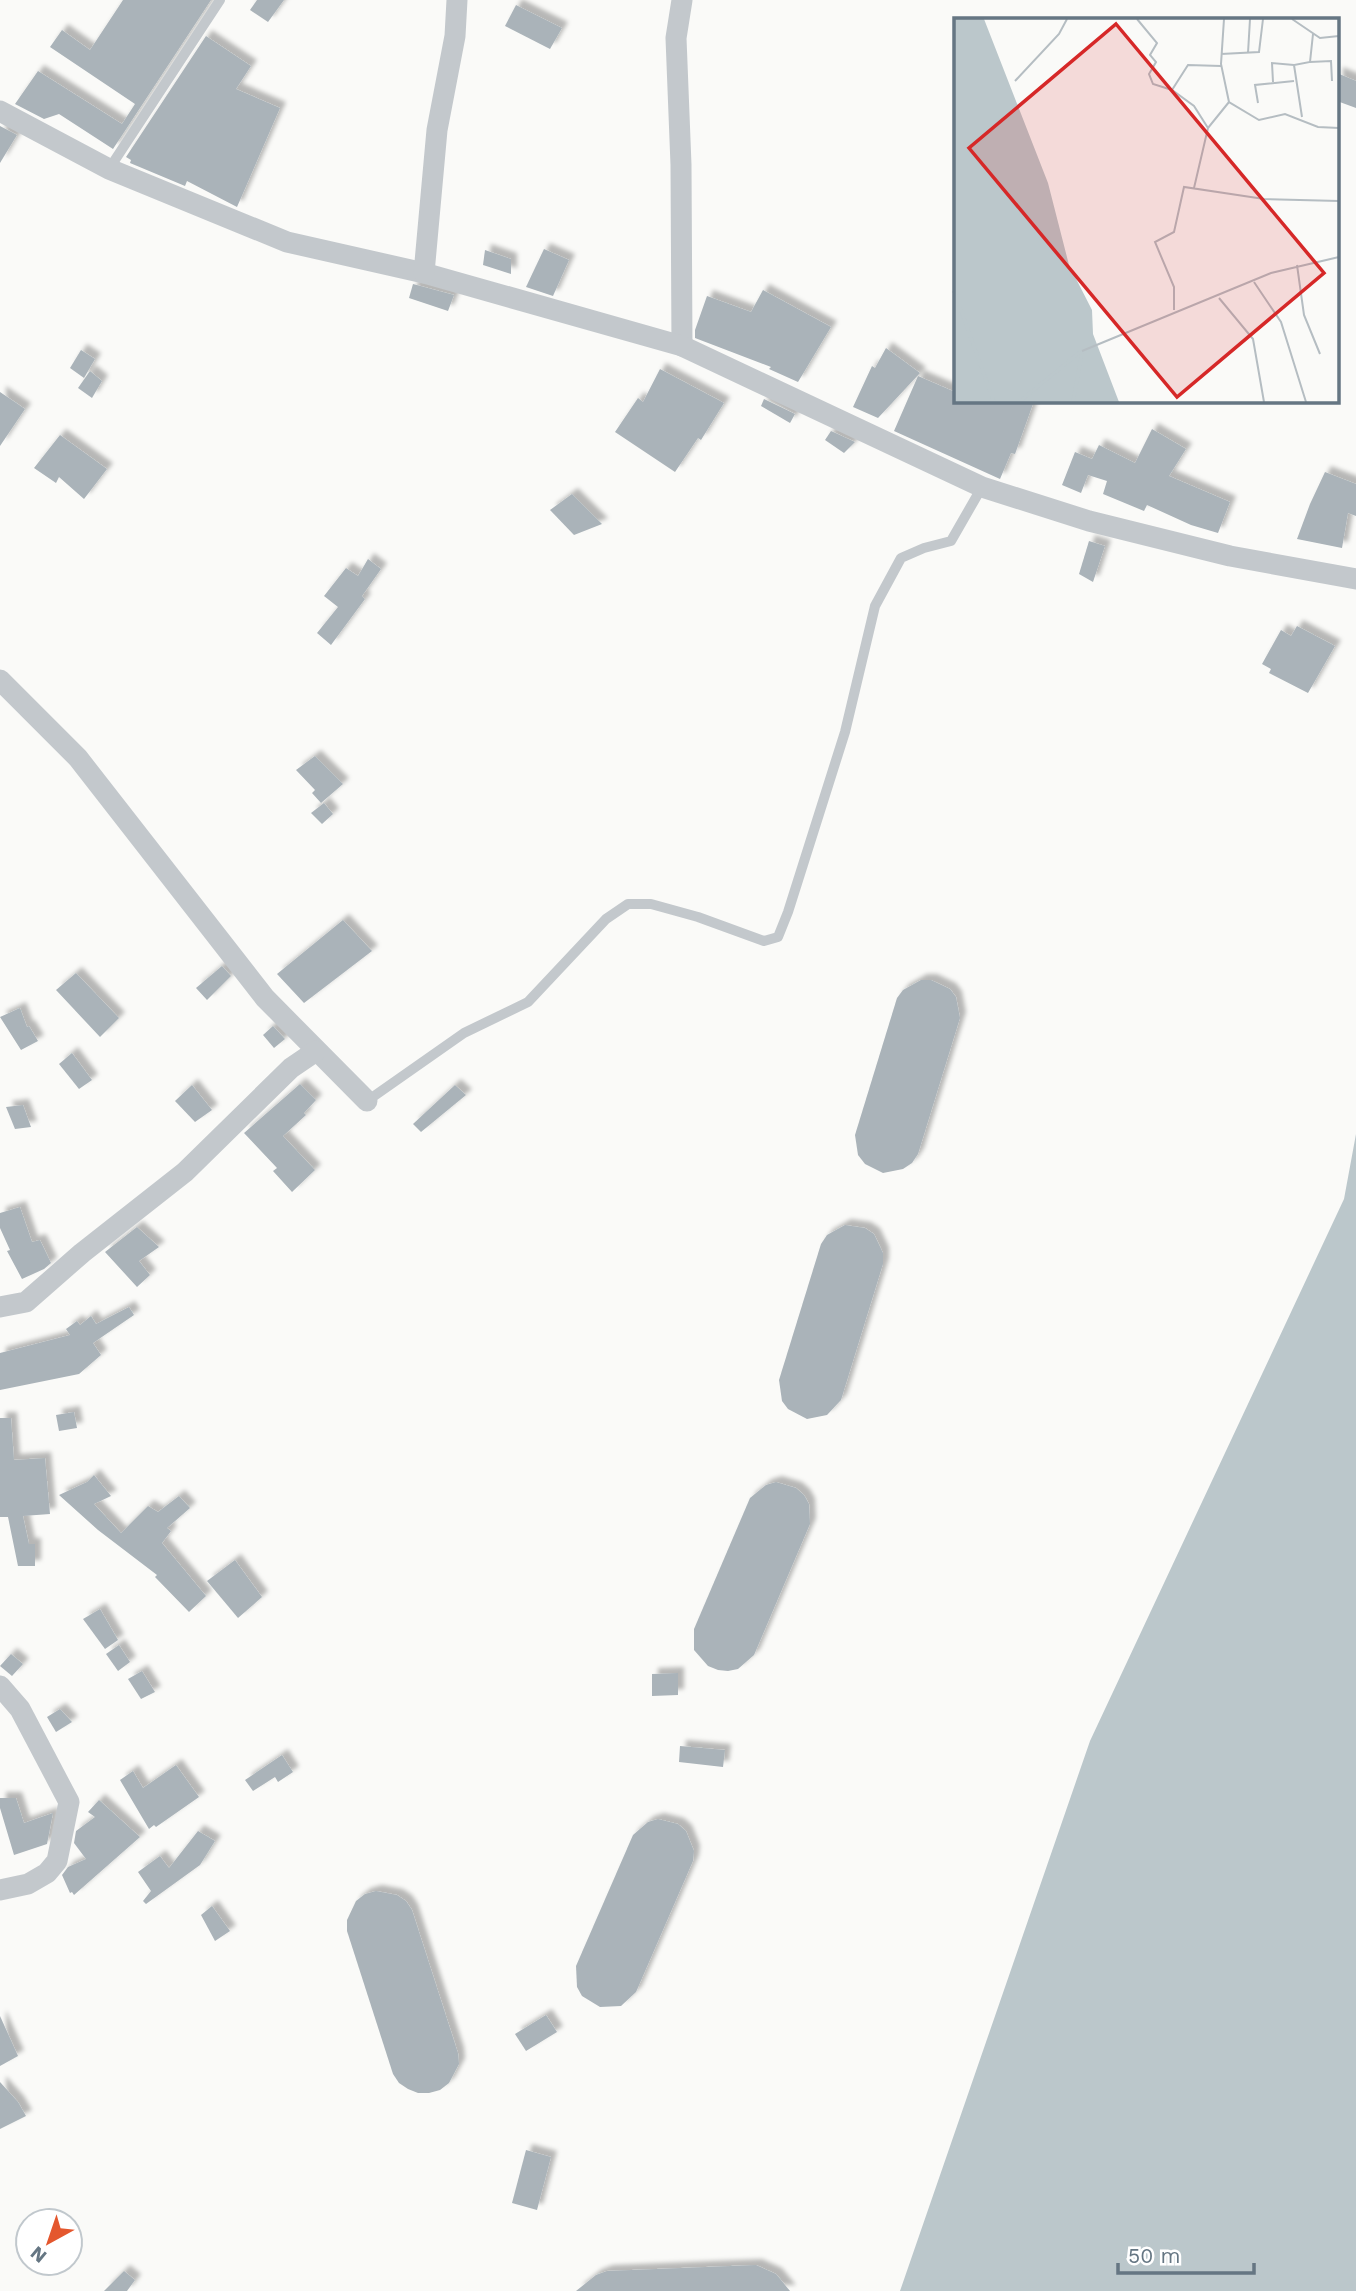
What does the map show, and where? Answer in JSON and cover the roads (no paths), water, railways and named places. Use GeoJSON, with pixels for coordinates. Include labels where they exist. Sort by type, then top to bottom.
{"type":"FeatureCollection","features":[{"type":"Feature","properties":{"kind":"street"},"geometry":{"type":"LineString","coordinates":[[424,273],[437,130],[455,36],[457,0]]}},
{"type":"Feature","properties":{"kind":"street"},"geometry":{"type":"LineString","coordinates":[[682,0],[676,38],[681,165],[682,346]]}},
{"type":"Feature","properties":{"kind":"street"},"geometry":{"type":"LineString","coordinates":[[0,111],[109,169],[287,242],[424,273],[682,346],[982,487],[1088,521],[1230,556],[1356,579]]}},
{"type":"Feature","properties":{"kind":"street"},"geometry":{"type":"LineString","coordinates":[[0,680],[78,758],[265,998],[367,1101]]}},
{"type":"Feature","properties":{"kind":"street"},"geometry":{"type":"LineString","coordinates":[[0,1307],[26,1302],[82,1253],[186,1172],[291,1068],[316,1051]]}},
{"type":"Feature","properties":{"kind":"street"},"geometry":{"type":"LineString","coordinates":[[0,1685],[20,1709],[69,1802],[57,1861],[47,1873],[28,1884],[0,1890]]}},
{"type":"Feature","properties":{"kind":"lane"},"geometry":{"type":"LineString","coordinates":[[109,169],[220,0]]}},
{"type":"Feature","properties":{"kind":"lane"},"geometry":{"type":"LineString","coordinates":[[367,1101],[464,1033],[528,1002],[606,919],[628,904],[651,904],[698,917],[764,941],[778,937],[845,732],[875,606],[901,558],[951,541],[982,487]]}}]}
